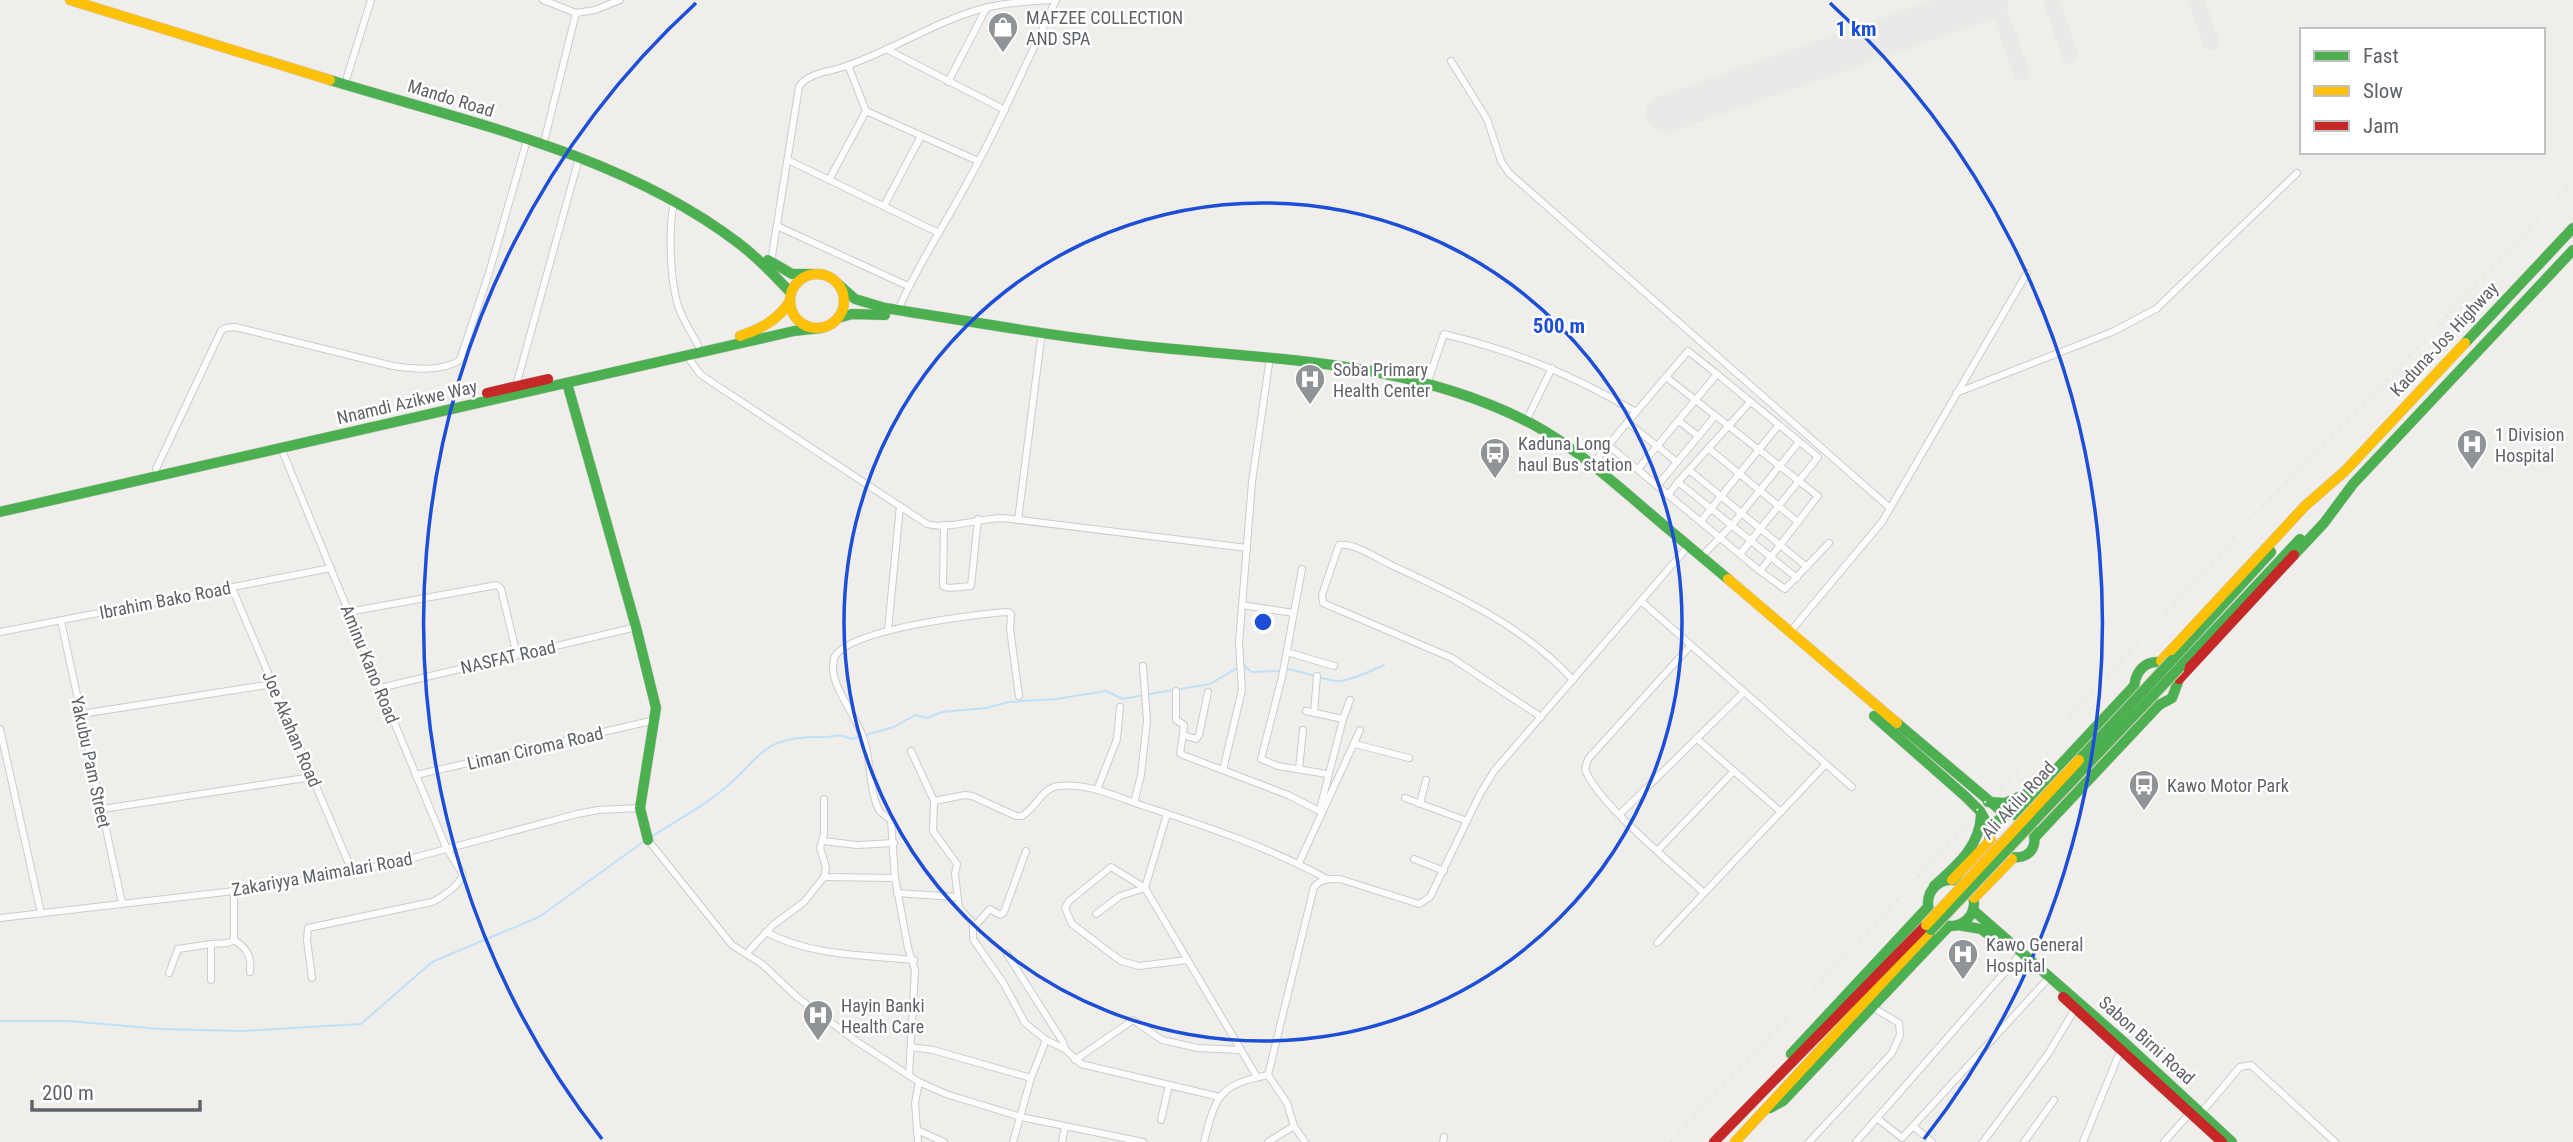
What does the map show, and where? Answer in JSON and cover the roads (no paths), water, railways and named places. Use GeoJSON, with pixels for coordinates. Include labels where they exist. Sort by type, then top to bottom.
{"type":"FeatureCollection","features":[{"type":"Feature","properties":{"kind":"main road","name":"Mando Road"},"geometry":{"type":"LineString","coordinates":[[70,0],[527,139],[579,158],[674,203],[714,227],[769,268],[790,297]]}},
{"type":"Feature","properties":{"kind":"main road","name":"Mando Road"},"geometry":{"type":"LineString","coordinates":[[92,0],[157,22],[545,138],[600,159],[663,188],[706,213],[771,262],[792,274],[813,274]]}},
{"type":"Feature","properties":{"kind":"main road","name":"Kaduna-Jos Highway"},"geometry":{"type":"LineString","coordinates":[[2343,473],[2573,228]]}},
{"type":"Feature","properties":{"kind":"main road","name":"Kaduna-Jos Highway"},"geometry":{"type":"LineString","coordinates":[[2355,482],[2573,250]]}},
{"type":"Feature","properties":{"kind":"main road"},"geometry":{"type":"LineString","coordinates":[[2036,836],[2029,820],[1984,806],[1946,778],[1638,508],[1575,459],[1536,432],[1503,414],[1436,389],[1349,371],[1041,339],[883,314],[852,314],[838,318],[821,328],[803,324],[796,318],[790,297],[795,284],[813,274],[831,278],[855,299],[898,310],[1150,347],[1346,366],[1428,381],[1465,391],[1527,419],[1566,443],[1593,464],[1790,633],[1984,806],[1997,853],[2012,859],[2029,853],[2036,836],[2159,705],[2174,697],[2178,690],[2173,667],[2145,663],[2134,677],[2134,685],[2143,701],[2159,705]]}},
{"type":"Feature","properties":{"kind":"main road"},"geometry":{"type":"LineString","coordinates":[[838,284],[844,301],[838,318]]}},
{"type":"Feature","properties":{"kind":"main road","name":"Nnamdi Azikwe Way"},"geometry":{"type":"LineString","coordinates":[[0,512],[156,470],[763,328],[779,316],[790,297]]}},
{"type":"Feature","properties":{"kind":"main road","name":"Nnamdi Azikwe Way"},"geometry":{"type":"LineString","coordinates":[[0,505],[281,448],[794,331],[821,328]]}},
{"type":"Feature","properties":{"kind":"main road"},"geometry":{"type":"LineString","coordinates":[[567,383],[636,627],[656,708],[640,808],[646,837]]}},
{"type":"Feature","properties":{"kind":"main road"},"geometry":{"type":"LineString","coordinates":[[2343,473],[2355,482]]}},
{"type":"Feature","properties":{"kind":"main road","name":"Ali Akilu Road"},"geometry":{"type":"LineString","coordinates":[[2173,667],[2343,473]]}},
{"type":"Feature","properties":{"kind":"main road","name":"Ali Akilu Road"},"geometry":{"type":"LineString","coordinates":[[1742,1140],[1762,1113],[1928,928],[2173,667],[2355,482]]}},
{"type":"Feature","properties":{"kind":"main road"},"geometry":{"type":"LineString","coordinates":[[1952,880],[1991,835],[1999,819],[2009,815],[2040,788],[2134,685]]}},
{"type":"Feature","properties":{"kind":"main road"},"geometry":{"type":"LineString","coordinates":[[1984,806],[2010,802],[2040,788]]}},
{"type":"Feature","properties":{"kind":"main road"},"geometry":{"type":"LineString","coordinates":[[1953,926],[1939,924],[1932,917],[1927,908],[1928,896],[1979,837],[1984,806]]}},
{"type":"Feature","properties":{"kind":"main road"},"geometry":{"type":"LineString","coordinates":[[1762,1113],[1783,1101],[1953,926],[1970,918],[1978,894],[2012,859]]}},
{"type":"Feature","properties":{"kind":"main road"},"geometry":{"type":"LineString","coordinates":[[1934,886],[1952,880],[1962,882],[1978,894]]}},
{"type":"Feature","properties":{"kind":"main road"},"geometry":{"type":"LineString","coordinates":[[1978,894],[1983,914],[1996,930]]}},
{"type":"Feature","properties":{"kind":"main road"},"geometry":{"type":"LineString","coordinates":[[1751,1105],[1762,1084],[1927,908]]}},
{"type":"Feature","properties":{"kind":"main road","name":"Sabon Birni Road"},"geometry":{"type":"LineString","coordinates":[[1973,910],[2196,1113],[2222,1142]]}},
{"type":"Feature","properties":{"kind":"main road","name":"Sabon Birni Road"},"geometry":{"type":"LineString","coordinates":[[1953,926],[1981,929],[2018,957],[2121,1049],[2232,1142]]}},
{"type":"Feature","properties":{"kind":"main road","name":"Ali Akilu Road"},"geometry":{"type":"LineString","coordinates":[[1714,1142],[1928,928]]}},
{"type":"Feature","properties":{"kind":"street"},"geometry":{"type":"LineString","coordinates":[[347,77],[371,0]]}},
{"type":"Feature","properties":{"kind":"street"},"geometry":{"type":"LineString","coordinates":[[543,0],[576,13],[594,10],[620,0]]}},
{"type":"Feature","properties":{"kind":"street"},"geometry":{"type":"LineString","coordinates":[[771,262],[800,84],[808,77],[848,65],[987,7],[1054,0],[1004,110],[908,286],[898,310]]}},
{"type":"Feature","properties":{"kind":"street"},"geometry":{"type":"LineString","coordinates":[[948,82],[987,7]]}},
{"type":"Feature","properties":{"kind":"street"},"geometry":{"type":"LineString","coordinates":[[545,138],[576,13]]}},
{"type":"Feature","properties":{"kind":"street"},"geometry":{"type":"LineString","coordinates":[[886,49],[1004,110]]}},
{"type":"Feature","properties":{"kind":"street"},"geometry":{"type":"LineString","coordinates":[[1451,61],[1487,119],[1501,161],[1509,173],[1890,508]]}},
{"type":"Feature","properties":{"kind":"street"},"geometry":{"type":"LineString","coordinates":[[848,65],[866,111],[978,161]]}},
{"type":"Feature","properties":{"kind":"street"},"geometry":{"type":"LineString","coordinates":[[829,180],[866,111]]}},
{"type":"Feature","properties":{"kind":"street"},"geometry":{"type":"LineString","coordinates":[[884,206],[921,136]]}},
{"type":"Feature","properties":{"kind":"street"},"geometry":{"type":"LineString","coordinates":[[156,470],[221,331],[225,328],[235,327],[393,366],[434,367],[453,365],[460,360],[489,273],[527,139]]}},
{"type":"Feature","properties":{"kind":"street"},"geometry":{"type":"LineString","coordinates":[[516,386],[579,158]]}},
{"type":"Feature","properties":{"kind":"street"},"geometry":{"type":"LineString","coordinates":[[788,160],[939,233]]}},
{"type":"Feature","properties":{"kind":"street"},"geometry":{"type":"LineString","coordinates":[[1956,393],[2112,332],[2156,309],[2297,173]]}},
{"type":"Feature","properties":{"kind":"street"},"geometry":{"type":"LineString","coordinates":[[674,203],[671,222],[676,295],[680,311],[698,345]]}},
{"type":"Feature","properties":{"kind":"street"},"geometry":{"type":"LineString","coordinates":[[777,226],[908,286]]}},
{"type":"Feature","properties":{"kind":"street"},"geometry":{"type":"LineString","coordinates":[[1790,633],[1882,522],[2027,273]]}},
{"type":"Feature","properties":{"kind":"street"},"geometry":{"type":"LineString","coordinates":[[1428,381],[1444,334],[1498,348],[1552,368],[1591,386],[1636,412]]}},
{"type":"Feature","properties":{"kind":"street"},"geometry":{"type":"LineString","coordinates":[[1018,520],[1041,339]]}},
{"type":"Feature","properties":{"kind":"street"},"geometry":{"type":"LineString","coordinates":[[1593,464],[1688,351],[1818,457],[1740,554]]}},
{"type":"Feature","properties":{"kind":"street"},"geometry":{"type":"LineString","coordinates":[[687,356],[708,380],[928,524],[944,525],[978,519],[1018,520],[1247,548]]}},
{"type":"Feature","properties":{"kind":"street"},"geometry":{"type":"LineString","coordinates":[[1223,770],[1240,702],[1242,605],[1252,482],[1269,364]]}},
{"type":"Feature","properties":{"kind":"street"},"geometry":{"type":"LineString","coordinates":[[1527,419],[1552,368]]}},
{"type":"Feature","properties":{"kind":"street"},"geometry":{"type":"LineString","coordinates":[[1638,469],[1717,374]]}},
{"type":"Feature","properties":{"kind":"street"},"geometry":{"type":"LineString","coordinates":[[1666,377],[1818,496],[1760,571]]}},
{"type":"Feature","properties":{"kind":"street"},"geometry":{"type":"LineString","coordinates":[[1669,494],[1750,401]]}},
{"type":"Feature","properties":{"kind":"street"},"geometry":{"type":"LineString","coordinates":[[1658,485],[1715,416]]}},
{"type":"Feature","properties":{"kind":"street"},"geometry":{"type":"LineString","coordinates":[[1679,421],[1706,450],[1798,522]]}},
{"type":"Feature","properties":{"kind":"street"},"geometry":{"type":"LineString","coordinates":[[1627,422],[1677,462]]}},
{"type":"Feature","properties":{"kind":"street"},"geometry":{"type":"LineString","coordinates":[[1702,521],[1778,426]]}},
{"type":"Feature","properties":{"kind":"street"},"geometry":{"type":"LineString","coordinates":[[1701,557],[1731,526],[1799,442]]}},
{"type":"Feature","properties":{"kind":"street"},"geometry":{"type":"LineString","coordinates":[[1608,445],[1760,571],[1787,588],[1829,543]]}},
{"type":"Feature","properties":{"kind":"street","name":"Aminu Kano Road"},"geometry":{"type":"LineString","coordinates":[[281,448],[446,847],[463,878],[439,899],[423,905],[308,928],[312,978]]}},
{"type":"Feature","properties":{"kind":"street"},"geometry":{"type":"LineString","coordinates":[[1689,470],[1807,567]]}},
{"type":"Feature","properties":{"kind":"street"},"geometry":{"type":"LineString","coordinates":[[1678,482],[1797,578]]}},
{"type":"Feature","properties":{"kind":"street"},"geometry":{"type":"LineString","coordinates":[[888,631],[900,506]]}},
{"type":"Feature","properties":{"kind":"street"},"geometry":{"type":"LineString","coordinates":[[944,525],[943,586],[971,586],[978,519]]}},
{"type":"Feature","properties":{"kind":"street"},"geometry":{"type":"LineString","coordinates":[[1541,717],[1452,658],[1323,603],[1322,595],[1339,545],[1357,549],[1411,574],[1497,619],[1558,664],[1573,680]]}},
{"type":"Feature","properties":{"kind":"street"},"geometry":{"type":"LineString","coordinates":[[934,801],[965,795],[1016,816],[1023,816],[1048,789],[1077,786],[1097,790],[1299,863],[1327,878],[1340,879],[1419,904],[1430,897],[1494,771],[1684,551]]}},
{"type":"Feature","properties":{"kind":"street","name":"Ibrahim Bako Road"},"geometry":{"type":"LineString","coordinates":[[0,632],[331,568]]}},
{"type":"Feature","properties":{"kind":"street"},"geometry":{"type":"LineString","coordinates":[[1302,569],[1284,670],[1261,760],[1327,774]]}},
{"type":"Feature","properties":{"kind":"street"},"geometry":{"type":"LineString","coordinates":[[1779,584],[1789,571]]}},
{"type":"Feature","properties":{"kind":"street"},"geometry":{"type":"LineString","coordinates":[[348,611],[497,585],[501,589],[517,655]]}},
{"type":"Feature","properties":{"kind":"street","name":"Joe Akahan Road"},"geometry":{"type":"LineString","coordinates":[[232,587],[352,871]]}},
{"type":"Feature","properties":{"kind":"street"},"geometry":{"type":"LineString","coordinates":[[1641,601],[1852,787]]}},
{"type":"Feature","properties":{"kind":"street"},"geometry":{"type":"LineString","coordinates":[[1242,605],[1293,613]]}},
{"type":"Feature","properties":{"kind":"street"},"geometry":{"type":"LineString","coordinates":[[909,1075],[915,990],[914,960],[908,948],[897,893],[891,820],[879,812],[863,738],[832,672],[834,658],[858,641],[888,631],[974,614],[1010,612],[1019,696]]}},
{"type":"Feature","properties":{"kind":"street","name":"Yakubu Pam Street"},"geometry":{"type":"LineString","coordinates":[[61,621],[122,903]]}},
{"type":"Feature","properties":{"kind":"street","name":"NASFAT Road"},"geometry":{"type":"LineString","coordinates":[[380,688],[636,627]]}},
{"type":"Feature","properties":{"kind":"street"},"geometry":{"type":"LineString","coordinates":[[1691,645],[1588,759],[1585,769],[1587,776],[1620,814],[1704,893]]}},
{"type":"Feature","properties":{"kind":"street"},"geometry":{"type":"LineString","coordinates":[[1287,652],[1334,666]]}},
{"type":"Feature","properties":{"kind":"street"},"geometry":{"type":"LineString","coordinates":[[1134,803],[1144,748],[1143,666]]}},
{"type":"Feature","properties":{"kind":"street"},"geometry":{"type":"LineString","coordinates":[[1317,676],[1310,712],[1343,719]]}},
{"type":"Feature","properties":{"kind":"street"},"geometry":{"type":"LineString","coordinates":[[81,714],[273,684]]}},
{"type":"Feature","properties":{"kind":"street"},"geometry":{"type":"LineString","coordinates":[[1176,691],[1176,720],[1184,725],[1180,753],[1320,810]]}},
{"type":"Feature","properties":{"kind":"street"},"geometry":{"type":"LineString","coordinates":[[1183,735],[1196,739],[1199,735],[1208,692]]}},
{"type":"Feature","properties":{"kind":"street"},"geometry":{"type":"LineString","coordinates":[[1620,814],[1744,692]]}},
{"type":"Feature","properties":{"kind":"street"},"geometry":{"type":"LineString","coordinates":[[1320,810],[1327,774],[1350,701]]}},
{"type":"Feature","properties":{"kind":"street"},"geometry":{"type":"LineString","coordinates":[[1097,790],[1117,738],[1120,707]]}},
{"type":"Feature","properties":{"kind":"street","name":"Liman Ciroma Road"},"geometry":{"type":"LineString","coordinates":[[416,775],[655,720]]}},
{"type":"Feature","properties":{"kind":"street"},"geometry":{"type":"LineString","coordinates":[[0,729],[41,913]]}},
{"type":"Feature","properties":{"kind":"street"},"geometry":{"type":"LineString","coordinates":[[1299,769],[1303,730]]}},
{"type":"Feature","properties":{"kind":"street"},"geometry":{"type":"LineString","coordinates":[[1299,863],[1320,810],[1360,730]]}},
{"type":"Feature","properties":{"kind":"street"},"geometry":{"type":"LineString","coordinates":[[1696,738],[1780,812]]}},
{"type":"Feature","properties":{"kind":"street"},"geometry":{"type":"LineString","coordinates":[[1355,744],[1409,758]]}},
{"type":"Feature","properties":{"kind":"street"},"geometry":{"type":"LineString","coordinates":[[911,751],[934,801],[933,831],[957,864],[956,897],[959,908],[970,919],[972,939],[1004,985],[1025,1023],[1046,1041],[1065,1049],[1075,1060],[1090,1067],[1130,1074],[1220,1097]]}},
{"type":"Feature","properties":{"kind":"street"},"geometry":{"type":"LineString","coordinates":[[1657,943],[1826,764]]}},
{"type":"Feature","properties":{"kind":"street"},"geometry":{"type":"LineString","coordinates":[[1658,850],[1734,771]]}},
{"type":"Feature","properties":{"kind":"street"},"geometry":{"type":"LineString","coordinates":[[102,809],[312,777]]}},
{"type":"Feature","properties":{"kind":"street"},"geometry":{"type":"LineString","coordinates":[[1420,804],[1426,780]]}},
{"type":"Feature","properties":{"kind":"street"},"geometry":{"type":"LineString","coordinates":[[1405,798],[1467,821]]}},
{"type":"Feature","properties":{"kind":"street"},"geometry":{"type":"LineString","coordinates":[[747,953],[766,932],[804,902],[824,877],[826,867],[820,848],[823,841],[824,799]]}},
{"type":"Feature","properties":{"kind":"street","name":"Zakariyya Maimalari Road"},"geometry":{"type":"LineString","coordinates":[[0,918],[234,891],[352,871],[398,862],[446,847],[587,812],[640,808]]}},
{"type":"Feature","properties":{"kind":"street"},"geometry":{"type":"LineString","coordinates":[[1145,888],[1167,814]]}},
{"type":"Feature","properties":{"kind":"street"},"geometry":{"type":"LineString","coordinates":[[646,837],[724,938],[762,964],[828,1021],[919,1082],[939,1092],[1021,1117],[1116,1140],[1143,1142]]}},
{"type":"Feature","properties":{"kind":"street"},"geometry":{"type":"LineString","coordinates":[[823,841],[857,845],[894,843]]}},
{"type":"Feature","properties":{"kind":"street"},"geometry":{"type":"LineString","coordinates":[[973,928],[990,909],[1000,915],[1004,912],[1026,851]]}},
{"type":"Feature","properties":{"kind":"street"},"geometry":{"type":"LineString","coordinates":[[1414,859],[1444,871]]}},
{"type":"Feature","properties":{"kind":"street"},"geometry":{"type":"LineString","coordinates":[[1187,960],[1139,966],[1129,964],[1109,953],[1072,924],[1065,908],[1069,901],[1111,867],[1145,888],[1257,1077]]}},
{"type":"Feature","properties":{"kind":"street"},"geometry":{"type":"LineString","coordinates":[[824,877],[895,878]]}},
{"type":"Feature","properties":{"kind":"street"},"geometry":{"type":"LineString","coordinates":[[1305,1142],[1294,1126],[1286,1103],[1268,1075],[1314,887],[1327,878]]}},
{"type":"Feature","properties":{"kind":"street"},"geometry":{"type":"LineString","coordinates":[[1096,914],[1120,896],[1145,888]]}},
{"type":"Feature","properties":{"kind":"street"},"geometry":{"type":"LineString","coordinates":[[234,891],[234,940],[251,958],[250,972]]}},
{"type":"Feature","properties":{"kind":"street"},"geometry":{"type":"LineString","coordinates":[[897,893],[956,897]]}},
{"type":"Feature","properties":{"kind":"street"},"geometry":{"type":"LineString","coordinates":[[766,932],[808,948],[914,960]]}},
{"type":"Feature","properties":{"kind":"street"},"geometry":{"type":"LineString","coordinates":[[169,973],[178,949],[229,943],[234,940]]}},
{"type":"Feature","properties":{"kind":"street"},"geometry":{"type":"LineString","coordinates":[[211,944],[211,980]]}},
{"type":"Feature","properties":{"kind":"street"},"geometry":{"type":"LineString","coordinates":[[1007,954],[1065,1049]]}},
{"type":"Feature","properties":{"kind":"street"},"geometry":{"type":"LineString","coordinates":[[1856,1142],[2018,957]]}},
{"type":"Feature","properties":{"kind":"street"},"geometry":{"type":"LineString","coordinates":[[1878,1119],[1900,1140],[2045,982]]}},
{"type":"Feature","properties":{"kind":"street"},"geometry":{"type":"LineString","coordinates":[[1810,1142],[1892,1053],[1900,1035],[1899,1023],[1872,1007]]}},
{"type":"Feature","properties":{"kind":"street"},"geometry":{"type":"LineString","coordinates":[[1983,1142],[2048,1054],[2075,1009]]}},
{"type":"Feature","properties":{"kind":"street"},"geometry":{"type":"LineString","coordinates":[[1075,1060],[1133,1020],[1157,1039],[1198,1048],[1240,1050]]}},
{"type":"Feature","properties":{"kind":"street"},"geometry":{"type":"LineString","coordinates":[[1013,1142],[1031,1079],[1046,1041]]}},
{"type":"Feature","properties":{"kind":"street"},"geometry":{"type":"LineString","coordinates":[[911,1047],[933,1050],[1031,1079]]}},
{"type":"Feature","properties":{"kind":"street"},"geometry":{"type":"LineString","coordinates":[[2083,1142],[2121,1049]]}},
{"type":"Feature","properties":{"kind":"street"},"geometry":{"type":"LineString","coordinates":[[2164,1142],[2240,1068],[2251,1065],[2335,1142]]}},
{"type":"Feature","properties":{"kind":"street"},"geometry":{"type":"LineString","coordinates":[[1204,1142],[1224,1090],[1244,1080],[1268,1075]]}},
{"type":"Feature","properties":{"kind":"street"},"geometry":{"type":"LineString","coordinates":[[918,1142],[915,1103],[919,1082]]}},
{"type":"Feature","properties":{"kind":"street"},"geometry":{"type":"LineString","coordinates":[[1161,1119],[1169,1085]]}},
{"type":"Feature","properties":{"kind":"street"},"geometry":{"type":"LineString","coordinates":[[2024,1142],[2054,1100]]}},
{"type":"Feature","properties":{"kind":"street"},"geometry":{"type":"LineString","coordinates":[[1268,1142],[1294,1126]]}},
{"type":"Feature","properties":{"kind":"street"},"geometry":{"type":"LineString","coordinates":[[1913,1126],[1932,1142]]}},
{"type":"Feature","properties":{"kind":"street"},"geometry":{"type":"LineString","coordinates":[[1062,1142],[1065,1127]]}},
{"type":"Feature","properties":{"kind":"street"},"geometry":{"type":"LineString","coordinates":[[917,1130],[944,1142]]}},
{"type":"Feature","properties":{"kind":"waterway"},"geometry":{"type":"LineString","coordinates":[[1244,665],[1251,672],[1279,671]]}},
{"type":"Feature","properties":{"kind":"waterway"},"geometry":{"type":"LineString","coordinates":[[1285,669],[1340,681],[1384,665]]}},
{"type":"Feature","properties":{"kind":"waterway"},"geometry":{"type":"LineString","coordinates":[[1180,689],[1210,684],[1239,667]]}},
{"type":"Feature","properties":{"kind":"waterway"},"geometry":{"type":"LineString","coordinates":[[1149,694],[1174,690]]}},
{"type":"Feature","properties":{"kind":"waterway"},"geometry":{"type":"LineString","coordinates":[[651,837],[712,798],[762,752],[784,741],[839,736],[851,739],[894,727],[915,715],[927,718],[942,712],[986,708],[1009,702],[1056,699],[1106,691],[1123,699],[1143,695]]}},
{"type":"Feature","properties":{"kind":"waterway"},"geometry":{"type":"LineString","coordinates":[[0,1021],[68,1021],[161,1029],[242,1031],[361,1024],[432,962],[539,917],[643,842]]}},
{"type":"Feature","properties":{"kind":"railway"},"geometry":{"type":"LineString","coordinates":[[1671,1142],[1869,932],[1978,809],[2060,729],[2219,556],[2236,533],[2399,367],[2573,180]]}},
{"type":"Feature","properties":{"kind":"place","name":"MAFZEE COLLECTION AND SPA"},"geometry":{"type":"Point","coordinates":[1003,54]}},
{"type":"Feature","properties":{"kind":"place","name":"Soba Primary Health Center"},"geometry":{"type":"Point","coordinates":[1310,406]}},
{"type":"Feature","properties":{"kind":"place","name":"1 Division Hospital"},"geometry":{"type":"Point","coordinates":[2472,471]}},
{"type":"Feature","properties":{"kind":"place","name":"Kaduna Long haul Bus station"},"geometry":{"type":"Point","coordinates":[1495,480]}},
{"type":"Feature","properties":{"kind":"place","name":"Kawo Motor Park"},"geometry":{"type":"Point","coordinates":[2144,812]}},
{"type":"Feature","properties":{"kind":"place","name":"Kawo General Hospital"},"geometry":{"type":"Point","coordinates":[1963,981]}},
{"type":"Feature","properties":{"kind":"place","name":"Hayin Banki Health Care"},"geometry":{"type":"Point","coordinates":[818,1042]}}]}
